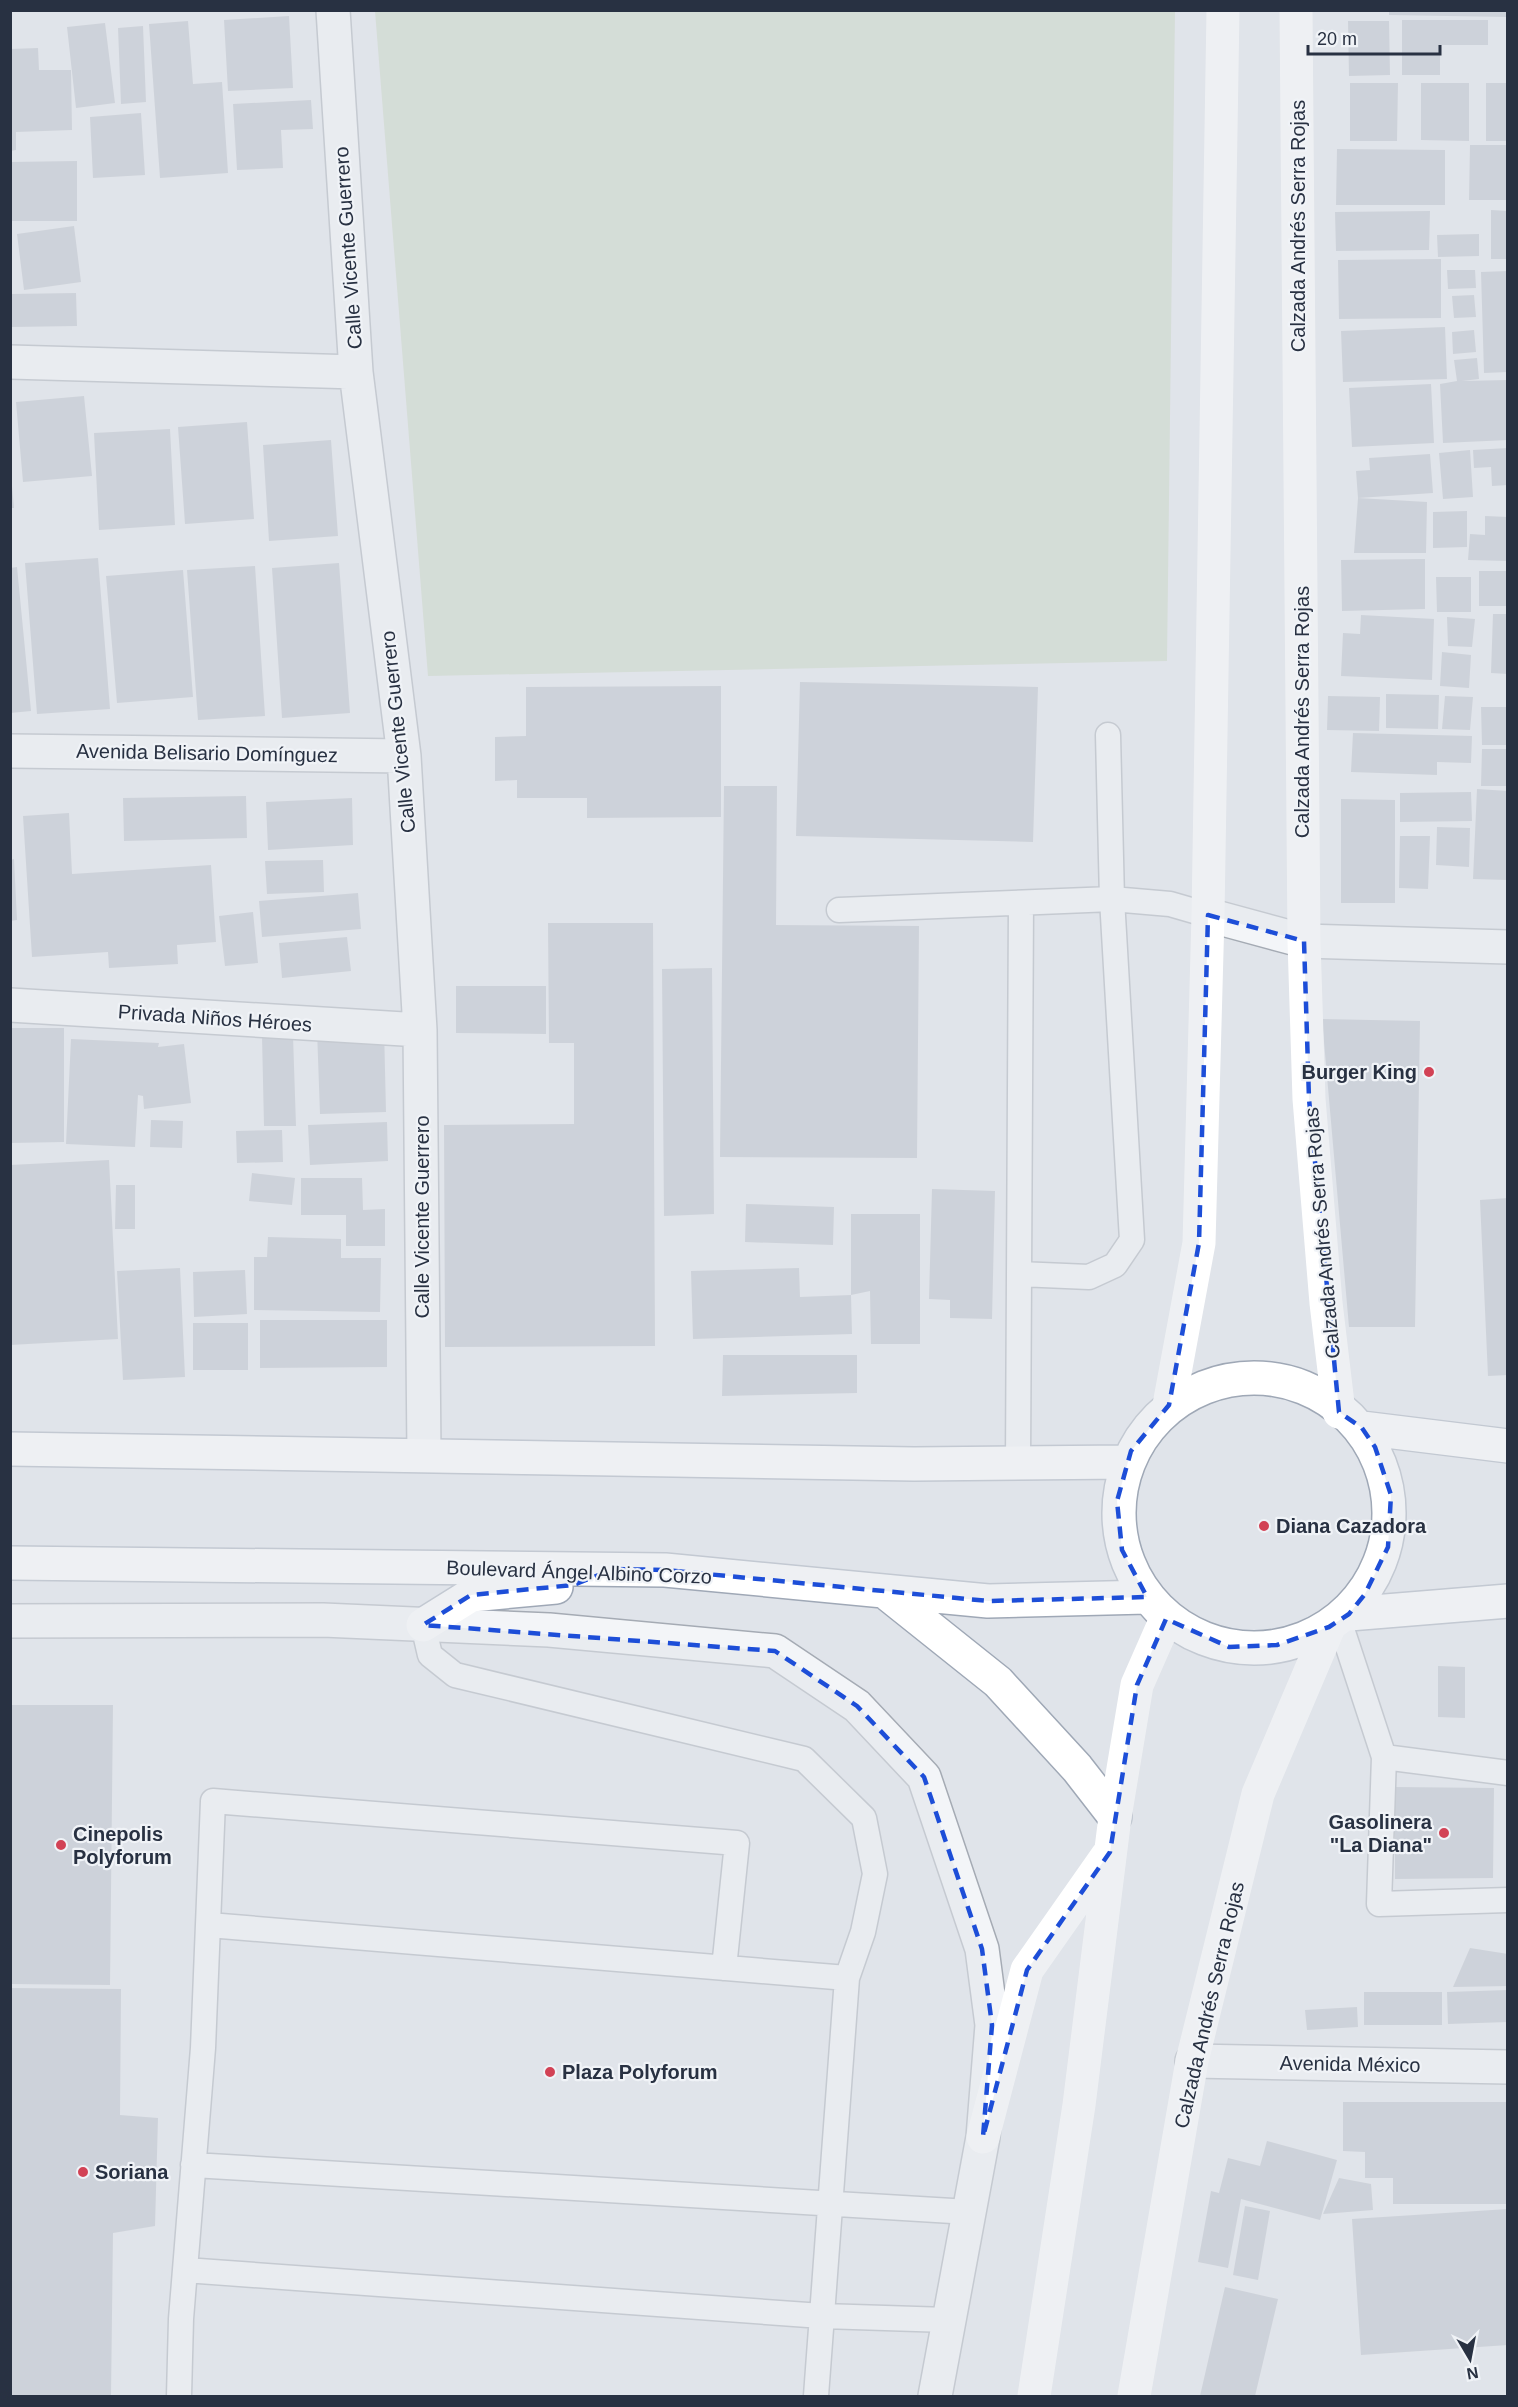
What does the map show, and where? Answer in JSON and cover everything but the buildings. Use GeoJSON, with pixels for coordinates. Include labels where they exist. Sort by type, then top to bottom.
{"type":"FeatureCollection","features":[{"type":"Feature","properties":{"kind":"main road"},"geometry":{"type":"LineString","coordinates":[[1169,1404],[1199,1243],[1208,915],[1223,10]]}},
{"type":"Feature","properties":{"kind":"main road","name":"Calzada Andrés Serra Rojas"},"geometry":{"type":"LineString","coordinates":[[1134,2397],[1192,2061],[1258,1794],[1339,1620],[1365,1594],[1388,1547],[1391,1496],[1375,1447],[1351,1420],[1326,1303],[1309,1099],[1304,941],[1296,10]]}},
{"type":"Feature","properties":{"kind":"main road"},"geometry":{"type":"LineString","coordinates":[[1508,1446],[1351,1420],[1287,1380],[1226,1379],[1169,1404],[1131,1451],[1118,1501],[1122,1550],[1156,1608],[1182,1629],[1228,1647],[1277,1645],[1339,1620],[1508,1601]]}},
{"type":"Feature","properties":{"kind":"main road"},"geometry":{"type":"LineString","coordinates":[[10,1449],[1018,1463],[1127,1462]]}},
{"type":"Feature","properties":{"kind":"main road","name":"Boulevard Ángel Albino Corzo"},"geometry":{"type":"LineString","coordinates":[[10,1563],[665,1570],[988,1601],[1156,1608]]}},
{"type":"Feature","properties":{"kind":"main road"},"geometry":{"type":"LineString","coordinates":[[423,1624],[471,1595],[573,1586],[614,1569]]}},
{"type":"Feature","properties":{"kind":"main road"},"geometry":{"type":"LineString","coordinates":[[884,1591],[998,1682],[1077,1768],[1114,1817]]}},
{"type":"Feature","properties":{"kind":"main road"},"geometry":{"type":"LineString","coordinates":[[1034,2397],[1080,2105],[1114,1817],[1137,1685],[1156,1608]]}},
{"type":"Feature","properties":{"kind":"main road"},"geometry":{"type":"LineString","coordinates":[[983,2137],[1027,1970],[1110,1852]]}},
{"type":"Feature","properties":{"kind":"street","name":"Calle Vicente Guerrero"},"geometry":{"type":"LineString","coordinates":[[333,10],[356,372],[404,756],[420,1030],[424,1455]]}},
{"type":"Feature","properties":{"kind":"street"},"geometry":{"type":"LineString","coordinates":[[10,362],[356,372]]}},
{"type":"Feature","properties":{"kind":"street","name":"Avenida Belisario Domínguez"},"geometry":{"type":"LineString","coordinates":[[10,751],[404,756]]}},
{"type":"Feature","properties":{"kind":"street"},"geometry":{"type":"LineString","coordinates":[[1208,915],[1304,941],[1508,947]]}},
{"type":"Feature","properties":{"kind":"street","name":"Privada Niños Héroes"},"geometry":{"type":"LineString","coordinates":[[10,1005],[420,1030]]}},
{"type":"Feature","properties":{"kind":"street"},"geometry":{"type":"LineString","coordinates":[[10,1621],[323,1620],[423,1624],[549,1630],[776,1652],[857,1706],[924,1777],[982,1949],[992,2025],[983,2137],[934,2397]]}},
{"type":"Feature","properties":{"kind":"street","name":"Avenida México"},"geometry":{"type":"LineString","coordinates":[[1192,2061],[1508,2067]]}},
{"type":"Feature","properties":{"kind":"lane"},"geometry":{"type":"LineString","coordinates":[[1019,1274],[1089,1277],[1115,1265],[1132,1240],[1112,899],[1108,735]]}},
{"type":"Feature","properties":{"kind":"lane"},"geometry":{"type":"LineString","coordinates":[[839,910],[1112,899],[1170,904],[1208,915]]}},
{"type":"Feature","properties":{"kind":"lane"},"geometry":{"type":"LineString","coordinates":[[1018,1463],[1021,903]]}},
{"type":"Feature","properties":{"kind":"lane"},"geometry":{"type":"LineString","coordinates":[[1339,1620],[1384,1757],[1379,1904],[1508,1900]]}},
{"type":"Feature","properties":{"kind":"lane"},"geometry":{"type":"LineString","coordinates":[[423,1624],[430,1654],[455,1675],[804,1759],[864,1818],[875,1874],[863,1932],[847,1978],[816,2397]]}},
{"type":"Feature","properties":{"kind":"lane"},"geometry":{"type":"LineString","coordinates":[[1384,1757],[1508,1773]]}},
{"type":"Feature","properties":{"kind":"lane"},"geometry":{"type":"LineString","coordinates":[[179,2397],[185,2270],[209,1925],[213,1801],[737,1842],[724,1968]]}},
{"type":"Feature","properties":{"kind":"lane"},"geometry":{"type":"LineString","coordinates":[[209,1925],[847,1978]]}},
{"type":"Feature","properties":{"kind":"lane"},"geometry":{"type":"LineString","coordinates":[[193,2165],[969,2212]]}},
{"type":"Feature","properties":{"kind":"lane"},"geometry":{"type":"LineString","coordinates":[[185,2270],[822,2316],[948,2320]]}},
{"type":"Feature","properties":{"kind":"highlighted area"},"geometry":{"type":"Polygon","coordinates":[[[1208,915],[1304,941],[1309,1099],[1339,1412],[1362,1428],[1375,1447],[1391,1495],[1388,1547],[1365,1594],[1349,1614],[1329,1627],[1277,1645],[1229,1647],[1166,1619],[1137,1685],[1110,1852],[1027,1970],[983,2137],[992,2025],[982,1949],[924,1777],[857,1706],[775,1651],[423,1625],[471,1595],[573,1585],[614,1569],[665,1570],[988,1601],[1147,1597],[1122,1550],[1117,1501],[1131,1451],[1169,1405],[1199,1243],[1208,915]]]}},
{"type":"Feature","properties":{"kind":"green space"},"geometry":{"type":"Polygon","coordinates":[[[375,11],[1175,11],[1167,661],[428,676],[375,11]]]}},
{"type":"Feature","properties":{"kind":"place","name":"Burger King"},"geometry":{"type":"Point","coordinates":[1429,1072]}},
{"type":"Feature","properties":{"kind":"place","name":"Diana Cazadora"},"geometry":{"type":"Point","coordinates":[1264,1526]}},
{"type":"Feature","properties":{"kind":"place","name":"Gasolinera \"La Diana\""},"geometry":{"type":"Point","coordinates":[1444,1833]}},
{"type":"Feature","properties":{"kind":"place","name":"Cinepolis Polyforum"},"geometry":{"type":"Point","coordinates":[61,1845]}},
{"type":"Feature","properties":{"kind":"place","name":"Plaza Polyforum"},"geometry":{"type":"Point","coordinates":[550,2072]}},
{"type":"Feature","properties":{"kind":"place","name":"Soriana"},"geometry":{"type":"Point","coordinates":[83,2172]}}]}
